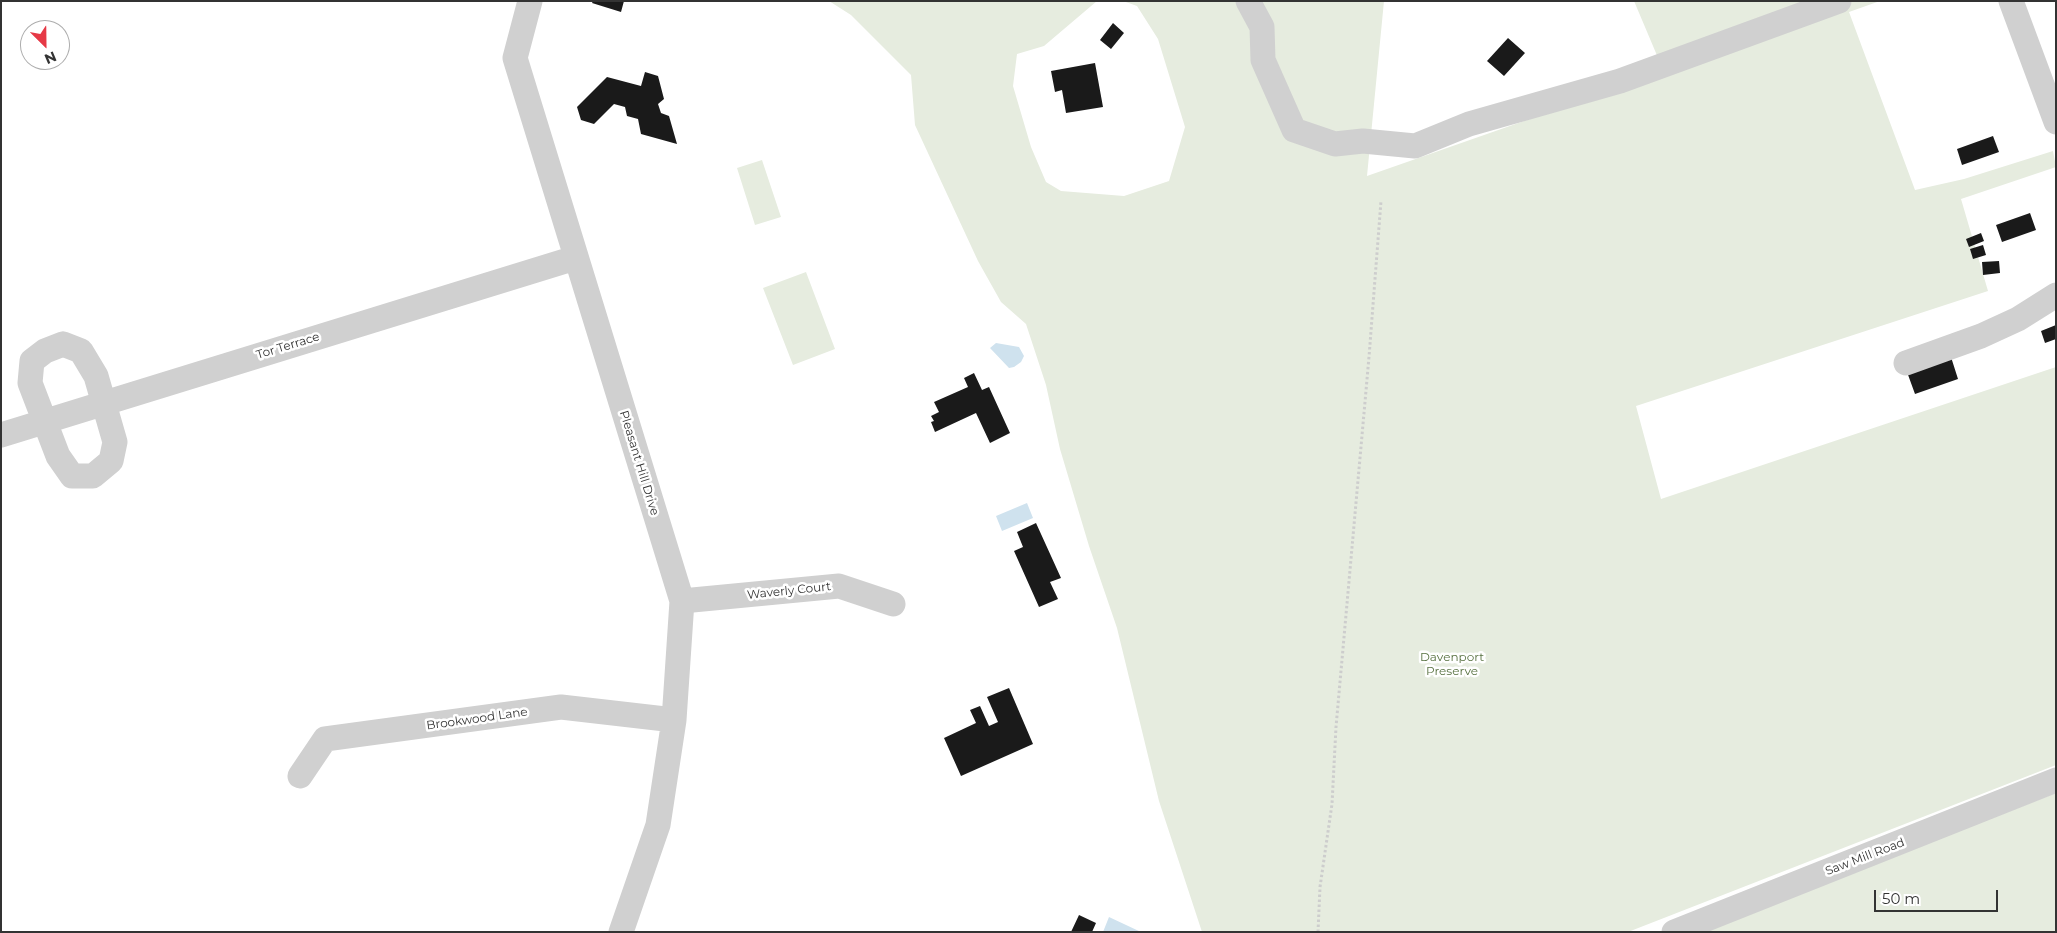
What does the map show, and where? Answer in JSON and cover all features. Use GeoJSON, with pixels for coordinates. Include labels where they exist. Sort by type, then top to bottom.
{"type":"FeatureCollection","features":[{"type":"Feature","properties":{"kind":"street","name":"Pleasant Hill Drive"},"geometry":{"type":"LineString","coordinates":[[530,1],[515,58],[682,601],[674,720],[658,825],[621,932]]}},
{"type":"Feature","properties":{"kind":"street"},"geometry":{"type":"LineString","coordinates":[[1248,1],[1262,28],[1263,60],[1294,130],[1335,144],[1363,141],[1415,146],[1469,124],[1620,81],[1839,1]]}},
{"type":"Feature","properties":{"kind":"street"},"geometry":{"type":"LineString","coordinates":[[2011,1],[2056,122]]}},
{"type":"Feature","properties":{"kind":"street","name":"Tor Terrace"},"geometry":{"type":"LineString","coordinates":[[1,435],[575,258]]}},
{"type":"Feature","properties":{"kind":"street"},"geometry":{"type":"LineString","coordinates":[[1906,363],[1981,336],[2018,319],[2056,295]]}},
{"type":"Feature","properties":{"kind":"street"},"geometry":{"type":"LineString","coordinates":[[63,344],[81,351],[96,376],[115,442],[112,461],[93,476],[72,476],[58,456],[44,421],[30,382],[32,362],[45,351],[63,344]]}},
{"type":"Feature","properties":{"kind":"street","name":"Waverly Court"},"geometry":{"type":"LineString","coordinates":[[682,601],[839,586],[893,604]]}},
{"type":"Feature","properties":{"kind":"street","name":"Brookwood Lane"},"geometry":{"type":"LineString","coordinates":[[300,776],[325,739],[561,707],[674,720]]}},
{"type":"Feature","properties":{"kind":"street","name":"Saw Mill Road"},"geometry":{"type":"LineString","coordinates":[[1674,932],[2056,780]]}},
{"type":"Feature","properties":{"kind":"path"},"geometry":{"type":"LineString","coordinates":[[1318,932],[1320,886],[1332,804],[1336,727],[1381,201]]}},
{"type":"Feature","properties":{"kind":"green space","name":"Davenport Preserve"},"geometry":{"type":"Polygon","coordinates":[[[829,1],[1097,1],[1044,46],[1017,54],[1013,86],[1031,147],[1046,182],[1061,191],[1124,196],[1169,181],[1185,127],[1158,39],[1137,6],[1123,1],[1384,1],[1367,176],[1664,72],[1634,1],[1880,1],[1849,12],[1915,190],[1964,179],[2053,151],[2056,167],[1961,199],[1988,291],[1636,406],[1661,499],[2056,367],[2056,765],[1628,932],[1202,932],[1159,801],[1117,628],[1089,546],[1060,449],[1046,385],[1026,324],[1001,302],[978,261],[915,125],[911,75],[851,15],[829,1]]]}},
{"type":"Feature","properties":{"kind":"green space"},"geometry":{"type":"Polygon","coordinates":[[[762,160],[781,217],[755,225],[737,168],[762,160]]]}},
{"type":"Feature","properties":{"kind":"green space"},"geometry":{"type":"Polygon","coordinates":[[[806,272],[835,349],[793,365],[763,288],[806,272]]]}},
{"type":"Feature","properties":{"kind":"green space"},"geometry":{"type":"Polygon","coordinates":[[[2056,793],[2056,932],[1702,932],[2056,793]]]}},
{"type":"Feature","properties":{"kind":"water"},"geometry":{"type":"Polygon","coordinates":[[[996,343],[1019,347],[1024,356],[1021,362],[1009,368],[990,348],[996,343]]]}},
{"type":"Feature","properties":{"kind":"water"},"geometry":{"type":"Polygon","coordinates":[[[1027,503],[1033,518],[1002,531],[996,516],[1027,503]]]}},
{"type":"Feature","properties":{"kind":"water"},"geometry":{"type":"Polygon","coordinates":[[[1109,917],[1141,932],[1103,932],[1109,917]]]}},
{"type":"Feature","properties":{"kind":"building"},"geometry":{"type":"Polygon","coordinates":[[[593,1],[624,1],[621,12],[592,3],[593,1]]]}},
{"type":"Feature","properties":{"kind":"building"},"geometry":{"type":"Polygon","coordinates":[[[1113,23],[1124,33],[1111,49],[1100,40],[1113,23]]]}},
{"type":"Feature","properties":{"kind":"building"},"geometry":{"type":"Polygon","coordinates":[[[1508,38],[1525,53],[1504,76],[1487,61],[1508,38]]]}},
{"type":"Feature","properties":{"kind":"building"},"geometry":{"type":"Polygon","coordinates":[[[1095,63],[1103,107],[1066,113],[1062,90],[1055,92],[1051,71],[1095,63]]]}},
{"type":"Feature","properties":{"kind":"building"},"geometry":{"type":"Polygon","coordinates":[[[645,72],[658,76],[664,99],[658,104],[661,113],[669,116],[677,144],[641,134],[638,119],[627,116],[625,107],[614,104],[594,124],[581,120],[577,107],[607,77],[641,86],[645,72]]]}},
{"type":"Feature","properties":{"kind":"building"},"geometry":{"type":"Polygon","coordinates":[[[1993,136],[1999,152],[1962,165],[1957,149],[1993,136]]]}},
{"type":"Feature","properties":{"kind":"building"},"geometry":{"type":"Polygon","coordinates":[[[2030,213],[2036,230],[2002,242],[1996,225],[2030,213]]]}},
{"type":"Feature","properties":{"kind":"building"},"geometry":{"type":"Polygon","coordinates":[[[1981,233],[1984,241],[1969,247],[1966,239],[1981,233]]]}},
{"type":"Feature","properties":{"kind":"building"},"geometry":{"type":"Polygon","coordinates":[[[1983,245],[1986,255],[1973,259],[1970,249],[1983,245]]]}},
{"type":"Feature","properties":{"kind":"building"},"geometry":{"type":"Polygon","coordinates":[[[1999,261],[2000,273],[1983,275],[1982,262],[1999,261]]]}},
{"type":"Feature","properties":{"kind":"building"},"geometry":{"type":"Polygon","coordinates":[[[2056,325],[2056,339],[2045,343],[2041,331],[2056,325]]]}},
{"type":"Feature","properties":{"kind":"building"},"geometry":{"type":"Polygon","coordinates":[[[1951,357],[1958,379],[1915,394],[1907,372],[1951,357]]]}},
{"type":"Feature","properties":{"kind":"building"},"geometry":{"type":"Polygon","coordinates":[[[974,373],[982,390],[989,387],[1010,433],[990,443],[976,413],[935,432],[931,422],[934,421],[931,416],[939,412],[934,402],[968,387],[964,378],[974,373]]]}},
{"type":"Feature","properties":{"kind":"building"},"geometry":{"type":"Polygon","coordinates":[[[1036,523],[1061,578],[1050,582],[1058,599],[1039,607],[1014,551],[1023,547],[1017,532],[1036,523]]]}},
{"type":"Feature","properties":{"kind":"building"},"geometry":{"type":"Polygon","coordinates":[[[1009,688],[1033,744],[961,776],[944,738],[976,723],[970,710],[980,706],[989,726],[998,722],[987,697],[1009,688]]]}},
{"type":"Feature","properties":{"kind":"building"},"geometry":{"type":"Polygon","coordinates":[[[1079,915],[1096,923],[1092,932],[1071,932],[1079,915]]]}}]}
